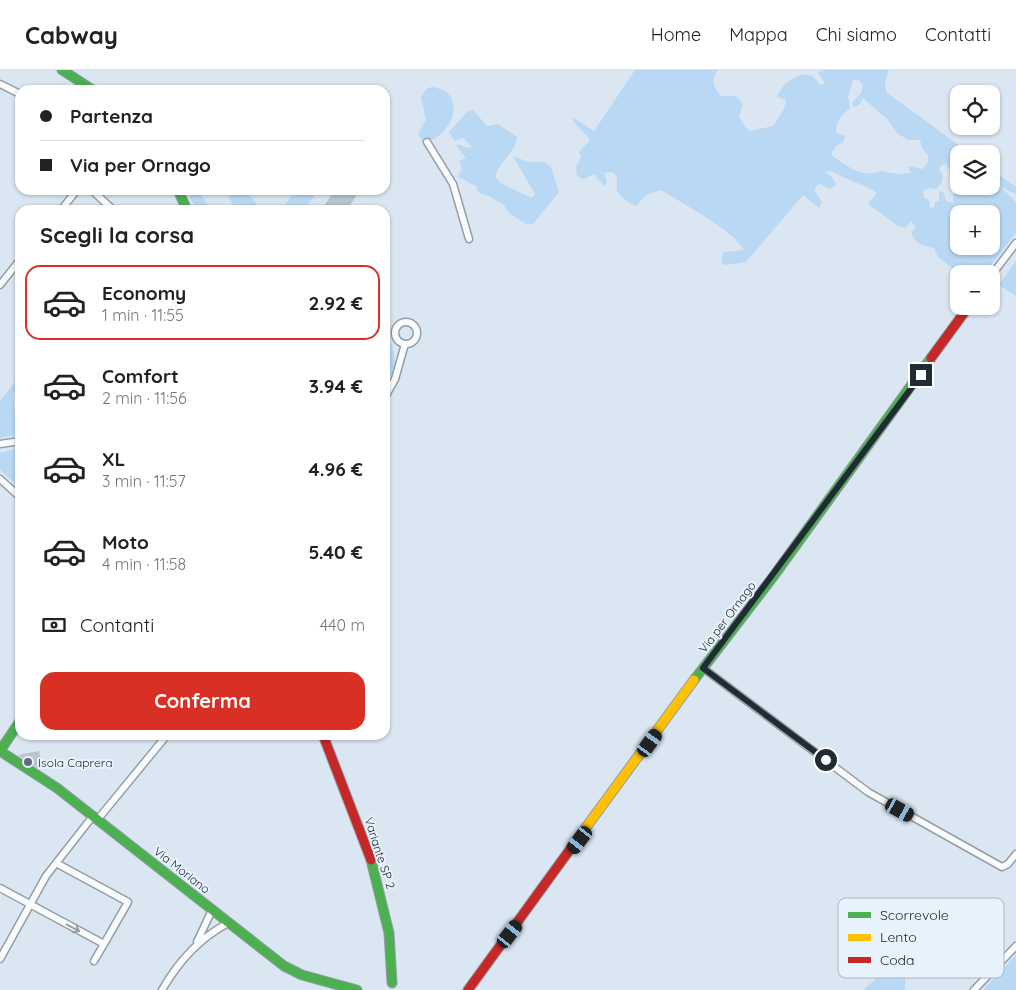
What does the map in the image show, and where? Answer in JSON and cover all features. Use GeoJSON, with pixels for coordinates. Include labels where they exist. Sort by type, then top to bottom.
{"type":"FeatureCollection","features":[{"type":"Feature","properties":{"kind":"street"},"geometry":{"type":"LineString","coordinates":[[62,70],[85,85]]}},
{"type":"Feature","properties":{"kind":"street"},"geometry":{"type":"LineString","coordinates":[[0,84],[15,92]]}},
{"type":"Feature","properties":{"kind":"street"},"geometry":{"type":"LineString","coordinates":[[428,142],[453,184],[469,239]]}},
{"type":"Feature","properties":{"kind":"street"},"geometry":{"type":"LineString","coordinates":[[65,205],[73,195]]}},
{"type":"Feature","properties":{"kind":"street"},"geometry":{"type":"LineString","coordinates":[[97,195],[108,205]]}},
{"type":"Feature","properties":{"kind":"street"},"geometry":{"type":"LineString","coordinates":[[999,265],[1016,243]]}},
{"type":"Feature","properties":{"kind":"street"},"geometry":{"type":"LineString","coordinates":[[0,285],[15,266]]}},
{"type":"Feature","properties":{"kind":"street","name":"Via per Ornago"},"geometry":{"type":"LineString","coordinates":[[468,990],[703,668],[773,577],[962,315]]}},
{"type":"Feature","properties":{"kind":"street"},"geometry":{"type":"LineString","coordinates":[[390,388],[395,380],[405,344]]}},
{"type":"Feature","properties":{"kind":"street"},"geometry":{"type":"LineString","coordinates":[[0,444],[15,442]]}},
{"type":"Feature","properties":{"kind":"street"},"geometry":{"type":"LineString","coordinates":[[0,479],[15,492]]}},
{"type":"Feature","properties":{"kind":"street"},"geometry":{"type":"LineString","coordinates":[[703,668],[884,801],[1002,867],[1008,864],[1016,854]]}},
{"type":"Feature","properties":{"kind":"street"},"geometry":{"type":"LineString","coordinates":[[0,744],[15,721]]}},
{"type":"Feature","properties":{"kind":"street"},"geometry":{"type":"LineString","coordinates":[[0,752],[15,729]]}},
{"type":"Feature","properties":{"kind":"street"},"geometry":{"type":"LineString","coordinates":[[0,959],[56,863],[163,740]]}},
{"type":"Feature","properties":{"kind":"street","name":"Variante SP 2"},"geometry":{"type":"LineString","coordinates":[[325,740],[353,810],[377,880],[389,927],[392,983]]}},
{"type":"Feature","properties":{"kind":"street","name":"Via Moriano"},"geometry":{"type":"LineString","coordinates":[[0,752],[57,788],[292,971],[309,978],[357,990]]}},
{"type":"Feature","properties":{"kind":"street"},"geometry":{"type":"LineString","coordinates":[[56,863],[128,902],[94,961]]}},
{"type":"Feature","properties":{"kind":"street"},"geometry":{"type":"LineString","coordinates":[[0,888],[104,944]]}},
{"type":"Feature","properties":{"kind":"street"},"geometry":{"type":"LineString","coordinates":[[196,946],[212,910]]}},
{"type":"Feature","properties":{"kind":"street"},"geometry":{"type":"LineString","coordinates":[[162,990],[196,946],[214,930],[228,923]]}},
{"type":"Feature","properties":{"kind":"street"},"geometry":{"type":"LineString","coordinates":[[1004,959],[1016,946]]}},
{"type":"Feature","properties":{"kind":"street"},"geometry":{"type":"LineString","coordinates":[[974,990],[985,978]]}},
{"type":"Feature","properties":{"kind":"shaded area"},"geometry":{"type":"Polygon","coordinates":[[[635,70],[718,70],[714,80],[716,90],[721,96],[736,96],[743,104],[739,116],[745,127],[750,131],[773,126],[784,109],[786,100],[777,97],[779,92],[796,77],[801,75],[812,76],[820,85],[825,84],[818,72],[826,70],[889,70],[885,82],[886,92],[959,145],[950,145],[950,171],[947,164],[941,165],[939,170],[943,176],[942,182],[936,189],[929,188],[923,191],[924,198],[929,200],[930,208],[934,207],[935,202],[939,201],[939,191],[944,193],[946,201],[953,203],[954,195],[1000,195],[1000,187],[1016,202],[1016,233],[1000,254],[1000,205],[950,205],[950,255],[999,255],[991,265],[950,266],[938,257],[934,248],[923,245],[914,239],[911,232],[916,228],[911,221],[905,228],[898,226],[868,204],[877,193],[831,171],[825,172],[833,178],[836,185],[830,189],[819,183],[814,190],[822,202],[819,208],[803,195],[746,262],[724,265],[721,262],[724,252],[744,250],[738,242],[718,225],[661,190],[646,195],[636,206],[625,200],[617,191],[617,176],[612,172],[604,173],[607,182],[604,186],[594,174],[584,179],[577,176],[576,167],[581,157],[579,152],[590,140],[575,124],[572,117],[594,131],[635,70]],[[853,80],[848,97],[850,108],[840,118],[836,128],[836,132],[845,136],[843,142],[836,146],[831,155],[854,170],[867,174],[880,171],[898,174],[911,173],[908,166],[923,169],[928,162],[928,155],[922,148],[920,140],[908,140],[897,133],[887,119],[863,98],[859,105],[854,107],[852,103],[861,93],[863,85],[859,80],[853,80]]]}},
{"type":"Feature","properties":{"kind":"shaded area"},"geometry":{"type":"Polygon","coordinates":[[[432,87],[445,91],[452,99],[454,108],[452,118],[440,135],[431,140],[422,141],[418,134],[426,120],[421,97],[426,89],[432,87]]]}},
{"type":"Feature","properties":{"kind":"shaded area"},"geometry":{"type":"Polygon","coordinates":[[[473,110],[487,126],[498,124],[517,137],[516,143],[500,166],[495,177],[502,184],[532,198],[535,194],[513,156],[528,162],[544,162],[551,167],[559,192],[533,224],[526,224],[508,212],[504,205],[491,197],[479,193],[476,186],[458,177],[462,168],[459,161],[466,158],[456,145],[466,148],[472,147],[463,138],[454,141],[449,132],[467,112],[473,110]]]}},
{"type":"Feature","properties":{"kind":"shaded area"},"geometry":{"type":"Polygon","coordinates":[[[1000,175],[1016,187],[1016,194],[1000,187],[1000,175]]]}},
{"type":"Feature","properties":{"kind":"shaded area"},"geometry":{"type":"Polygon","coordinates":[[[188,195],[201,195],[208,205],[194,205],[188,195]]]}},
{"type":"Feature","properties":{"kind":"shaded area"},"geometry":{"type":"Polygon","coordinates":[[[228,195],[250,195],[257,205],[233,205],[228,195]]]}},
{"type":"Feature","properties":{"kind":"shaded area"},"geometry":{"type":"Polygon","coordinates":[[[292,195],[314,195],[307,205],[285,205],[292,195]]]}},
{"type":"Feature","properties":{"kind":"shaded area"},"geometry":{"type":"Polygon","coordinates":[[[1016,261],[1016,296],[1000,286],[1016,261]]]}},
{"type":"Feature","properties":{"kind":"shaded area"},"geometry":{"type":"Polygon","coordinates":[[[390,342],[394,356],[390,376],[390,342]]]}},
{"type":"Feature","properties":{"kind":"shaded area"},"geometry":{"type":"Polygon","coordinates":[[[15,382],[15,392],[13,392],[15,435],[0,438],[0,401],[15,382]]]}},
{"type":"Feature","properties":{"kind":"shaded area"},"geometry":{"type":"Polygon","coordinates":[[[15,449],[15,484],[0,470],[0,453],[15,449]]]}},
{"type":"Feature","properties":{"kind":"shaded area"},"geometry":{"type":"Polygon","coordinates":[[[1016,955],[1016,990],[983,990],[994,978],[1004,978],[1004,968],[1016,955]]]}},
{"type":"Feature","properties":{"kind":"shaded area"},"geometry":{"type":"Polygon","coordinates":[[[877,978],[905,978],[905,990],[863,990],[877,978]]]}},
{"type":"Feature","properties":{"kind":"building"},"geometry":{"type":"Polygon","coordinates":[[[332,195],[356,196],[350,205],[324,205],[332,195]]]}},
{"type":"Feature","properties":{"kind":"building","name":"Isola Caprera"},"geometry":{"type":"Polygon","coordinates":[[[39,751],[41,760],[37,768],[18,755],[39,751]]]}},
{"type":"Feature","properties":{"kind":"traffic: fast"},"geometry":{"type":"LineString","coordinates":[[62,70],[85,85]]}},
{"type":"Feature","properties":{"kind":"traffic: fast"},"geometry":{"type":"LineString","coordinates":[[180,195],[185,205]]}},
{"type":"Feature","properties":{"kind":"traffic: fast"},"geometry":{"type":"LineString","coordinates":[[694,680],[773,577],[931,358]]}},
{"type":"Feature","properties":{"kind":"traffic: fast"},"geometry":{"type":"LineString","coordinates":[[15,728],[0,751],[57,788],[284,966],[302,975],[357,990]]}},
{"type":"Feature","properties":{"kind":"traffic: fast"},"geometry":{"type":"LineString","coordinates":[[371,860],[389,933],[392,983]]}},
{"type":"Feature","properties":{"kind":"traffic: slow"},"geometry":{"type":"LineString","coordinates":[[579,837],[694,680]]}},
{"type":"Feature","properties":{"kind":"traffic: jam"},"geometry":{"type":"LineString","coordinates":[[931,358],[962,315]]}},
{"type":"Feature","properties":{"kind":"traffic: jam"},"geometry":{"type":"LineString","coordinates":[[325,740],[371,860]]}},
{"type":"Feature","properties":{"kind":"traffic: jam"},"geometry":{"type":"LineString","coordinates":[[468,990],[579,837]]}},
{"type":"Feature","properties":{"kind":"place","name":"Isola Caprera"},"geometry":{"type":"Point","coordinates":[28,762]}},
{"type":"Feature","properties":{"kind":"route"},"geometry":{"type":"LineString","coordinates":[[826,760],[703,668],[773,577],[921,375]]}}]}
